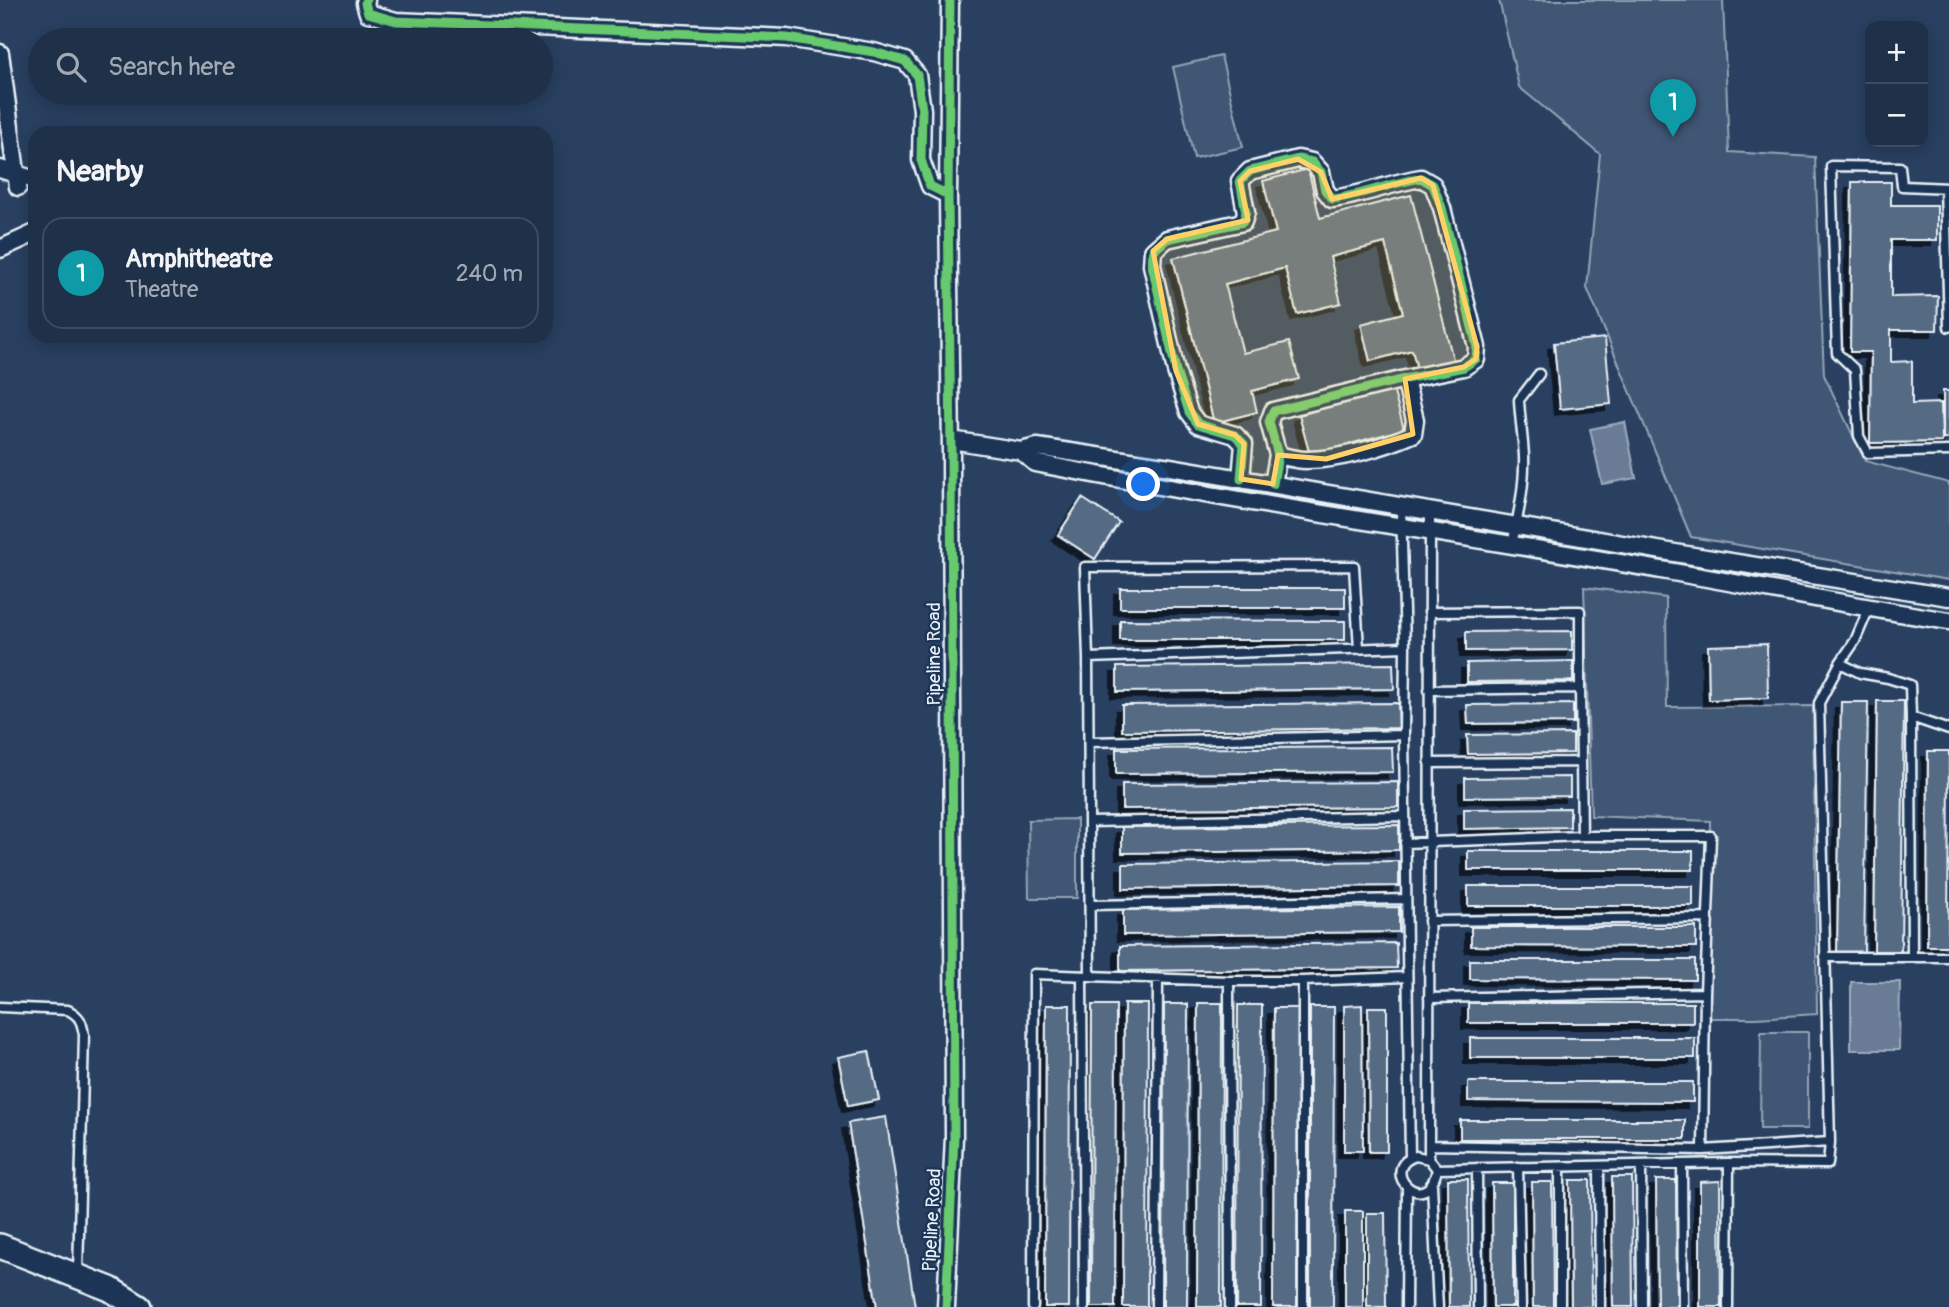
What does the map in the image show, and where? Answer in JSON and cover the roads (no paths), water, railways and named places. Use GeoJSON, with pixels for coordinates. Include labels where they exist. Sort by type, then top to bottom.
{"type":"FeatureCollection","features":[{"type":"Feature","properties":{"kind":"street"},"geometry":{"type":"LineString","coordinates":[[366,0],[368,13],[396,21],[788,38],[874,52],[905,61],[917,75],[922,110],[921,160],[930,186],[947,195]]}},
{"type":"Feature","properties":{"kind":"street","name":"Pipeline Road"},"geometry":{"type":"LineString","coordinates":[[946,1307],[954,1138],[951,440],[947,195],[950,0]]}},
{"type":"Feature","properties":{"kind":"street"},"geometry":{"type":"LineString","coordinates":[[0,53],[17,181]]}},
{"type":"Feature","properties":{"kind":"street"},"geometry":{"type":"LineString","coordinates":[[1241,479],[1244,444],[1235,435],[1198,424],[1189,412],[1176,371],[1152,265],[1153,251],[1167,239],[1243,222],[1246,212],[1240,181],[1250,171],[1298,159],[1312,162],[1321,172],[1325,190],[1332,199],[1354,196],[1405,180],[1421,178],[1433,185],[1442,208],[1477,347],[1476,359],[1464,367],[1273,411],[1269,422],[1278,456],[1273,484]]}},
{"type":"Feature","properties":{"kind":"street"},"geometry":{"type":"LineString","coordinates":[[0,169],[17,181],[28,180]]}},
{"type":"Feature","properties":{"kind":"street"},"geometry":{"type":"LineString","coordinates":[[0,249],[28,236]]}},
{"type":"Feature","properties":{"kind":"street"},"geometry":{"type":"LineString","coordinates":[[1278,456],[1302,460],[1326,459],[1395,442],[1413,434],[1415,420],[1405,379]]}},
{"type":"Feature","properties":{"kind":"street"},"geometry":{"type":"LineString","coordinates":[[951,440],[1021,452],[1037,447],[1170,467],[1949,597]]}},
{"type":"Feature","properties":{"kind":"street"},"geometry":{"type":"LineString","coordinates":[[1021,452],[1035,463],[1167,488],[1668,571],[1949,621]]}},
{"type":"Feature","properties":{"kind":"street"},"geometry":{"type":"LineString","coordinates":[[0,1246],[110,1289],[139,1307]]}},
{"type":"Feature","properties":{"kind":"lane"},"geometry":{"type":"LineString","coordinates":[[1949,327],[1947,188],[1902,186],[1900,167],[1831,166],[1837,353],[1855,370],[1859,436],[1868,453],[1949,451]]}},
{"type":"Feature","properties":{"kind":"lane"},"geometry":{"type":"LineString","coordinates":[[1512,545],[1522,496],[1524,454],[1519,400],[1539,374]]}},
{"type":"Feature","properties":{"kind":"lane"},"geometry":{"type":"LineString","coordinates":[[1167,488],[1170,467]]}},
{"type":"Feature","properties":{"kind":"lane"},"geometry":{"type":"LineString","coordinates":[[1401,506],[1410,1158]]}},
{"type":"Feature","properties":{"kind":"lane"},"geometry":{"type":"LineString","coordinates":[[1429,1160],[1430,511]]}},
{"type":"Feature","properties":{"kind":"lane"},"geometry":{"type":"LineString","coordinates":[[1084,1307],[1086,976],[1091,905],[1085,567],[1354,566],[1359,649]]}},
{"type":"Feature","properties":{"kind":"lane"},"geometry":{"type":"LineString","coordinates":[[1432,1185],[1427,1189],[1413,1191],[1402,1182],[1401,1168],[1410,1158],[1416,1156],[1429,1160],[1437,1169],[1729,1163],[1828,1164],[1830,1142],[1819,704],[1840,663],[1855,641],[1869,608]]}},
{"type":"Feature","properties":{"kind":"lane"},"geometry":{"type":"LineString","coordinates":[[1429,612],[1580,611],[1582,835]]}},
{"type":"Feature","properties":{"kind":"lane"},"geometry":{"type":"LineString","coordinates":[[1088,658],[1405,647]]}},
{"type":"Feature","properties":{"kind":"lane"},"geometry":{"type":"LineString","coordinates":[[1840,663],[1860,673],[1910,685],[1912,957]]}},
{"type":"Feature","properties":{"kind":"lane"},"geometry":{"type":"LineString","coordinates":[[1429,690],[1580,688]]}},
{"type":"Feature","properties":{"kind":"lane"},"geometry":{"type":"LineString","coordinates":[[1911,718],[1949,730]]}},
{"type":"Feature","properties":{"kind":"lane"},"geometry":{"type":"LineString","coordinates":[[1089,742],[1404,734]]}},
{"type":"Feature","properties":{"kind":"lane"},"geometry":{"type":"LineString","coordinates":[[1429,763],[1581,762]]}},
{"type":"Feature","properties":{"kind":"lane"},"geometry":{"type":"LineString","coordinates":[[1090,822],[1405,816]]}},
{"type":"Feature","properties":{"kind":"lane"},"geometry":{"type":"LineString","coordinates":[[1405,843],[1582,835],[1711,836],[1703,1150]]}},
{"type":"Feature","properties":{"kind":"lane"},"geometry":{"type":"LineString","coordinates":[[1091,905],[1406,898]]}},
{"type":"Feature","properties":{"kind":"lane"},"geometry":{"type":"LineString","coordinates":[[1429,920],[1707,918]]}},
{"type":"Feature","properties":{"kind":"lane"},"geometry":{"type":"LineString","coordinates":[[1825,957],[1949,957]]}},
{"type":"Feature","properties":{"kind":"lane"},"geometry":{"type":"LineString","coordinates":[[1033,1307],[1034,974],[1229,981],[1407,977]]}},
{"type":"Feature","properties":{"kind":"lane"},"geometry":{"type":"LineString","coordinates":[[1156,1307],[1158,979]]}},
{"type":"Feature","properties":{"kind":"lane"},"geometry":{"type":"LineString","coordinates":[[1229,981],[1230,1307]]}},
{"type":"Feature","properties":{"kind":"lane"},"geometry":{"type":"LineString","coordinates":[[1303,981],[1303,1307]]}},
{"type":"Feature","properties":{"kind":"lane"},"geometry":{"type":"LineString","coordinates":[[1429,998],[1705,993]]}},
{"type":"Feature","properties":{"kind":"lane"},"geometry":{"type":"LineString","coordinates":[[0,1007],[68,1010],[77,1014],[82,1023],[84,1035],[78,1276]]}},
{"type":"Feature","properties":{"kind":"lane"},"geometry":{"type":"LineString","coordinates":[[1429,1145],[1703,1150],[1830,1142]]}},
{"type":"Feature","properties":{"kind":"lane"},"geometry":{"type":"LineString","coordinates":[[1728,1307],[1729,1163]]}},
{"type":"Feature","properties":{"kind":"lane"},"geometry":{"type":"LineString","coordinates":[[1682,1164],[1683,1307]]}},
{"type":"Feature","properties":{"kind":"lane"},"geometry":{"type":"LineString","coordinates":[[1641,1165],[1642,1307]]}},
{"type":"Feature","properties":{"kind":"lane"},"geometry":{"type":"LineString","coordinates":[[1599,1166],[1600,1307]]}},
{"type":"Feature","properties":{"kind":"lane"},"geometry":{"type":"LineString","coordinates":[[1518,1167],[1521,1307]]}},
{"type":"Feature","properties":{"kind":"lane"},"geometry":{"type":"LineString","coordinates":[[1560,1167],[1560,1307]]}},
{"type":"Feature","properties":{"kind":"lane"},"geometry":{"type":"LineString","coordinates":[[1477,1168],[1479,1307]]}},
{"type":"Feature","properties":{"kind":"lane"},"geometry":{"type":"LineString","coordinates":[[1437,1169],[1432,1185],[1438,1307]]}},
{"type":"Feature","properties":{"kind":"lane"},"geometry":{"type":"LineString","coordinates":[[1406,1307],[1407,1187]]}},
{"type":"Feature","properties":{"kind":"place","name":"Amphitheatre"},"geometry":{"type":"Point","coordinates":[1673,137]}}]}
